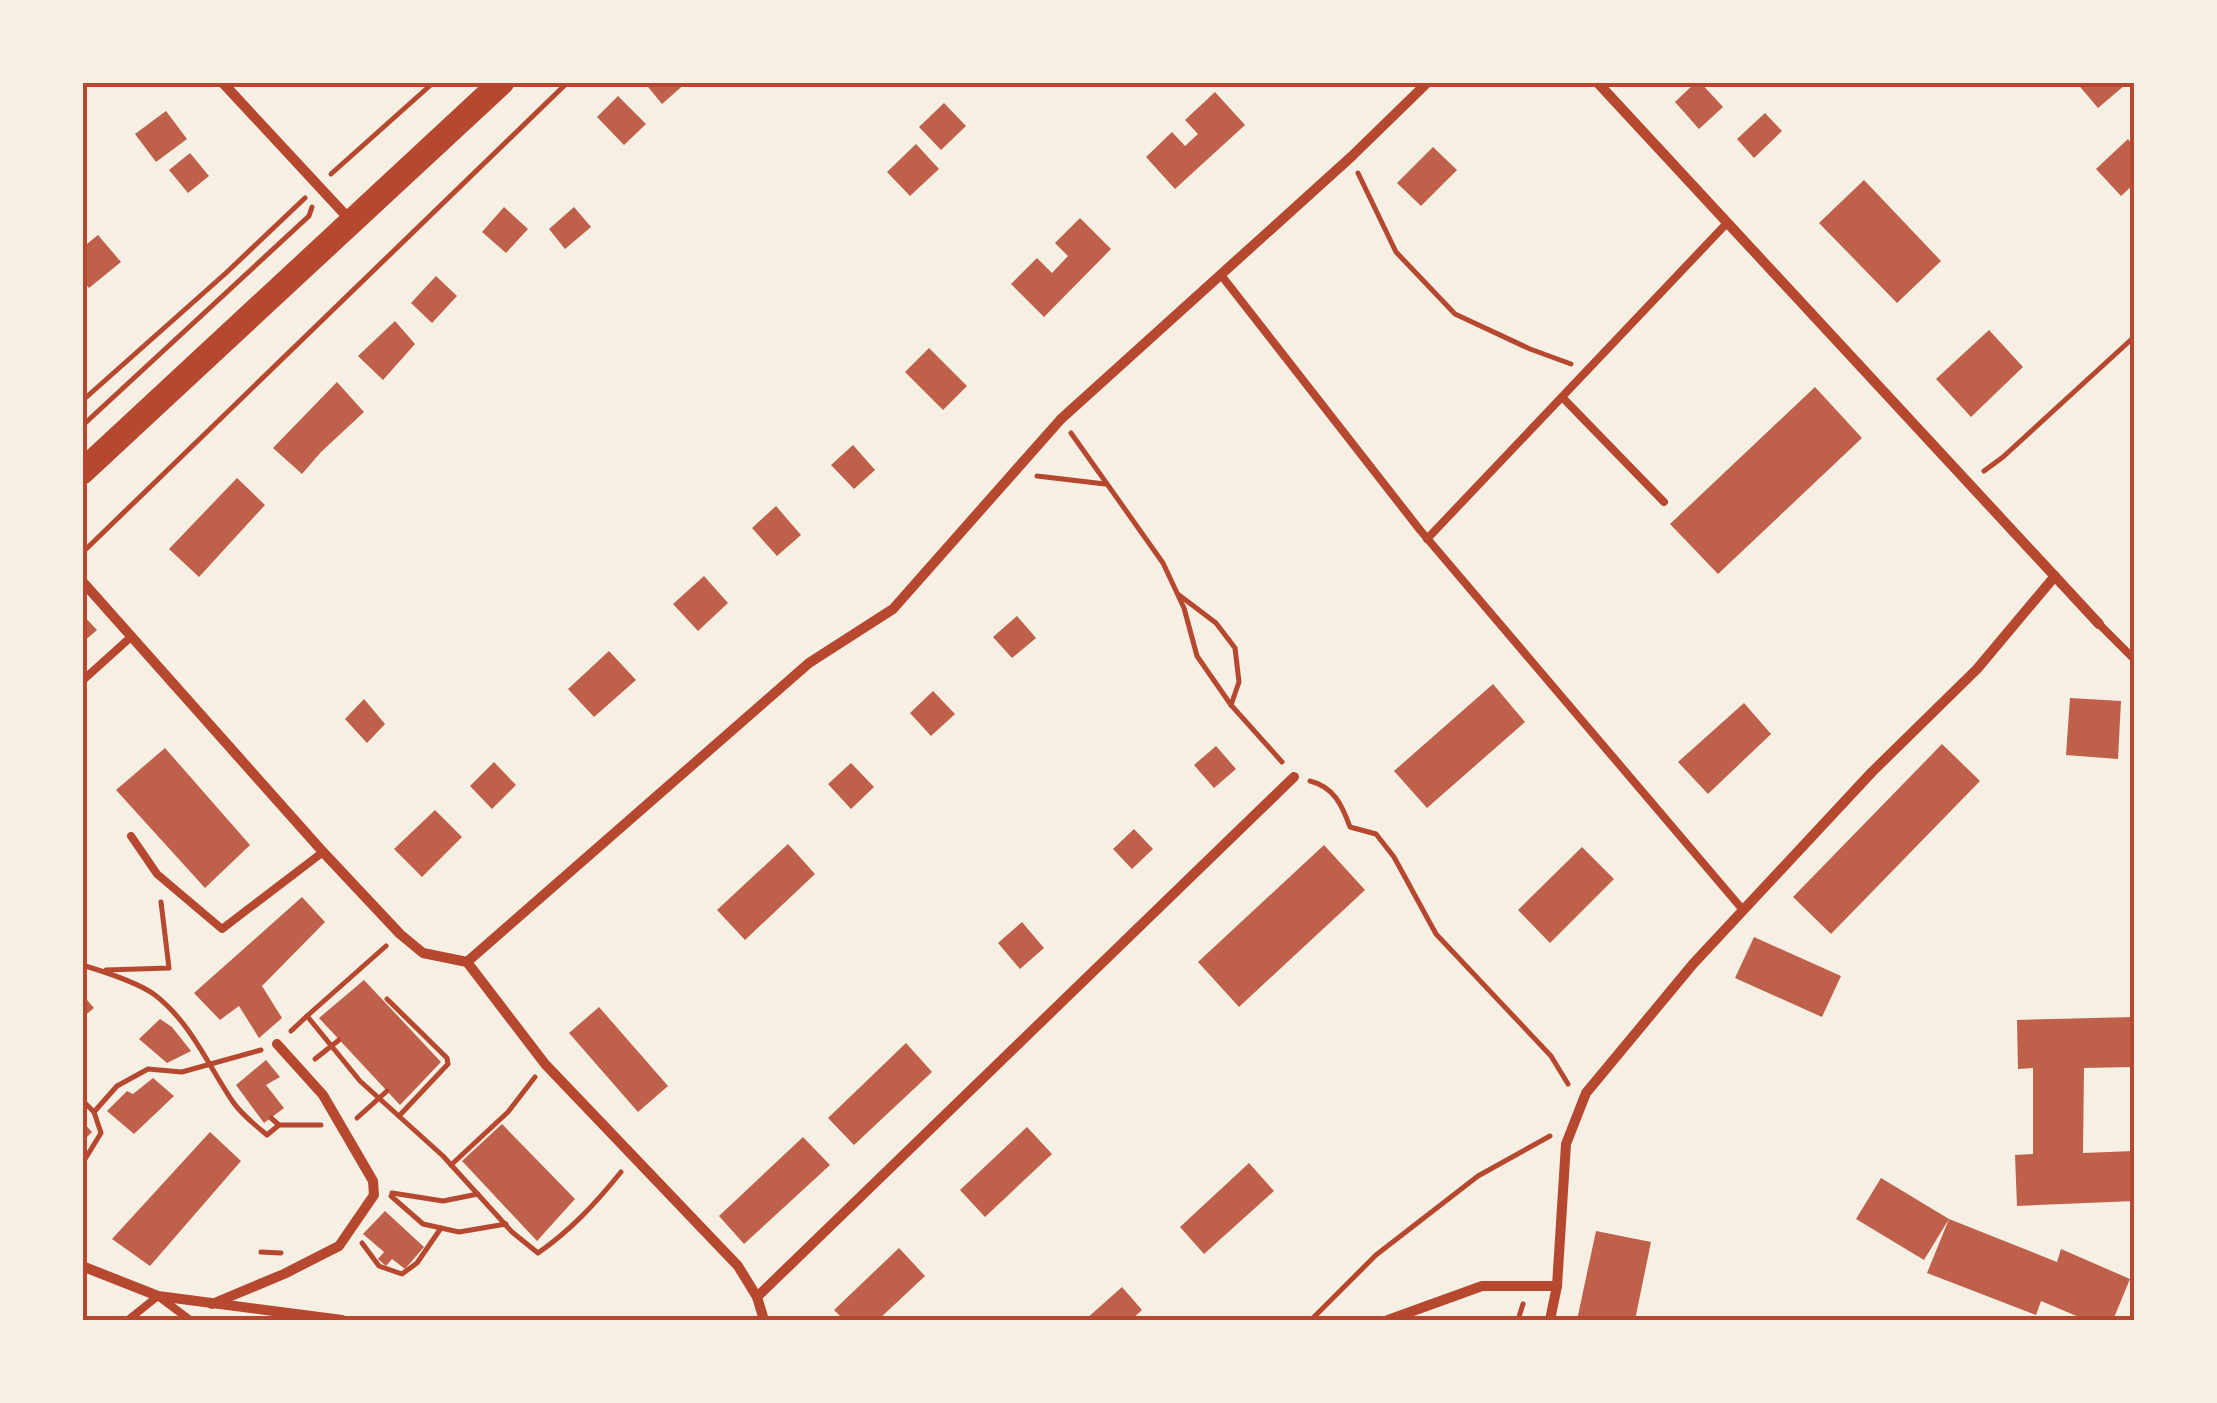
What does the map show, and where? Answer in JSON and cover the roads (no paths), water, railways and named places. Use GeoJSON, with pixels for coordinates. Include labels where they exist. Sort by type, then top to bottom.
{"type":"FeatureCollection","features":[{"type":"Feature","properties":{"kind":"main road"},"geometry":{"type":"LineString","coordinates":[[82,472],[502,82]]}},
{"type":"Feature","properties":{"kind":"street"},"geometry":{"type":"LineString","coordinates":[[222,82],[352,222]]}},
{"type":"Feature","properties":{"kind":"street"},"geometry":{"type":"LineString","coordinates":[[467,962],[809,663],[893,609],[1060,419],[1428,82]]}},
{"type":"Feature","properties":{"kind":"street"},"geometry":{"type":"LineString","coordinates":[[1597,82],[2099,624]]}},
{"type":"Feature","properties":{"kind":"street"},"geometry":{"type":"LineString","coordinates":[[1550,1320],[1557,1286],[1566,1144],[1586,1093],[1693,964],[1872,772],[1978,670],[2055,576]]}},
{"type":"Feature","properties":{"kind":"street"},"geometry":{"type":"LineString","coordinates":[[82,580],[400,934],[423,953],[467,962],[545,1064],[738,1266],[758,1297],[764,1320]]}},
{"type":"Feature","properties":{"kind":"street"},"geometry":{"type":"LineString","coordinates":[[758,1297],[1294,777]]}},
{"type":"Feature","properties":{"kind":"street"},"geometry":{"type":"LineString","coordinates":[[212,1304],[339,1246],[374,1195],[373,1181],[323,1095],[277,1044]]}},
{"type":"Feature","properties":{"kind":"street"},"geometry":{"type":"LineString","coordinates":[[82,1266],[158,1296],[342,1320]]}},
{"type":"Feature","properties":{"kind":"street"},"geometry":{"type":"LineString","coordinates":[[1388,1320],[1482,1286],[1557,1286]]}},
{"type":"Feature","properties":{"kind":"lane"},"geometry":{"type":"LineString","coordinates":[[1427,538],[1727,223]]}},
{"type":"Feature","properties":{"kind":"lane"},"geometry":{"type":"LineString","coordinates":[[1221,275],[1427,538],[1742,910]]}},
{"type":"Feature","properties":{"kind":"lane"},"geometry":{"type":"LineString","coordinates":[[1562,397],[1664,502]]}},
{"type":"Feature","properties":{"kind":"lane"},"geometry":{"type":"LineString","coordinates":[[2099,624],[2134,658]]}},
{"type":"Feature","properties":{"kind":"lane"},"geometry":{"type":"LineString","coordinates":[[82,682],[132,636]]}},
{"type":"Feature","properties":{"kind":"lane"},"geometry":{"type":"LineString","coordinates":[[131,836],[158,874],[222,929],[323,852]]}},
{"type":"Feature","properties":{"kind":"lane"},"geometry":{"type":"LineString","coordinates":[[128,1320],[158,1296],[190,1320]]}}]}
